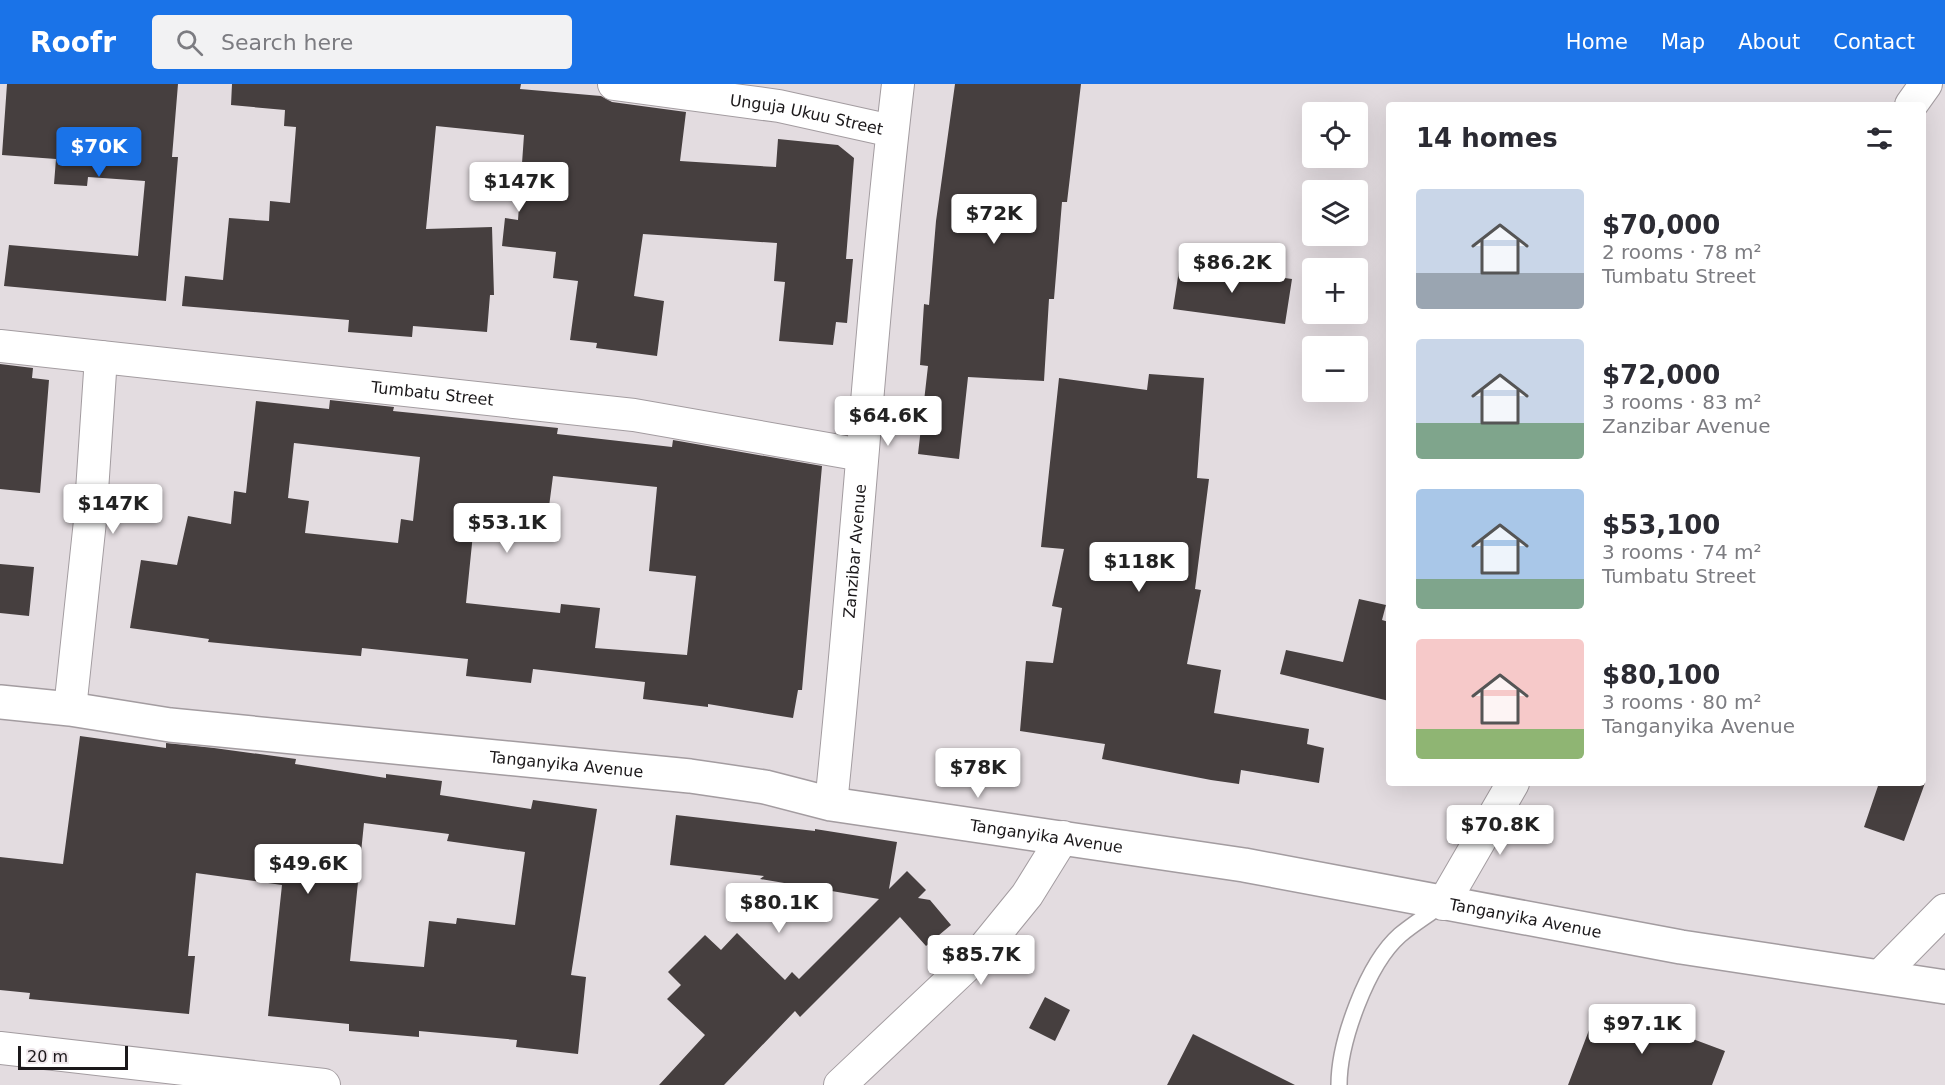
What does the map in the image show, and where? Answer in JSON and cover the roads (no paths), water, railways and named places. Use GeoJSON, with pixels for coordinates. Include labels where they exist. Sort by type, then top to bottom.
{"type":"FeatureCollection","features":[{"type":"Feature","properties":{"kind":"main road","name":"Tanganyika Avenue"},"geometry":{"type":"LineString","coordinates":[[0,702],[70,709],[170,725],[690,776],[765,787],[831,804],[1244,865],[1681,947],[1945,987]]}},
{"type":"Feature","properties":{"kind":"street","name":"Unguja Ukuu Street"},"geometry":{"type":"LineString","coordinates":[[614,84],[779,106],[892,131]]}},
{"type":"Feature","properties":{"kind":"street","name":"Zanzibar Avenue"},"geometry":{"type":"LineString","coordinates":[[831,804],[849,639],[862,455],[898,84]]}},
{"type":"Feature","properties":{"kind":"street"},"geometry":{"type":"LineString","coordinates":[[1913,102],[1926,84]]}},
{"type":"Feature","properties":{"kind":"street","name":"Tumbatu Street"},"geometry":{"type":"LineString","coordinates":[[0,346],[634,415],[862,455]]}},
{"type":"Feature","properties":{"kind":"street"},"geometry":{"type":"LineString","coordinates":[[70,709],[90,521],[101,357]]}},
{"type":"Feature","properties":{"kind":"street"},"geometry":{"type":"LineString","coordinates":[[1443,904],[1511,786]]}},
{"type":"Feature","properties":{"kind":"street"},"geometry":{"type":"LineString","coordinates":[[840,1085],[979,954],[1027,895],[1063,837]]}},
{"type":"Feature","properties":{"kind":"street"},"geometry":{"type":"LineString","coordinates":[[1879,977],[1945,910]]}},
{"type":"Feature","properties":{"kind":"street"},"geometry":{"type":"LineString","coordinates":[[0,1048],[231,1079],[324,1085]]}},
{"type":"Feature","properties":{"kind":"lane"},"geometry":{"type":"LineString","coordinates":[[1339,1085],[1339,1065],[1370,975],[1399,936],[1443,904]]}}]}
